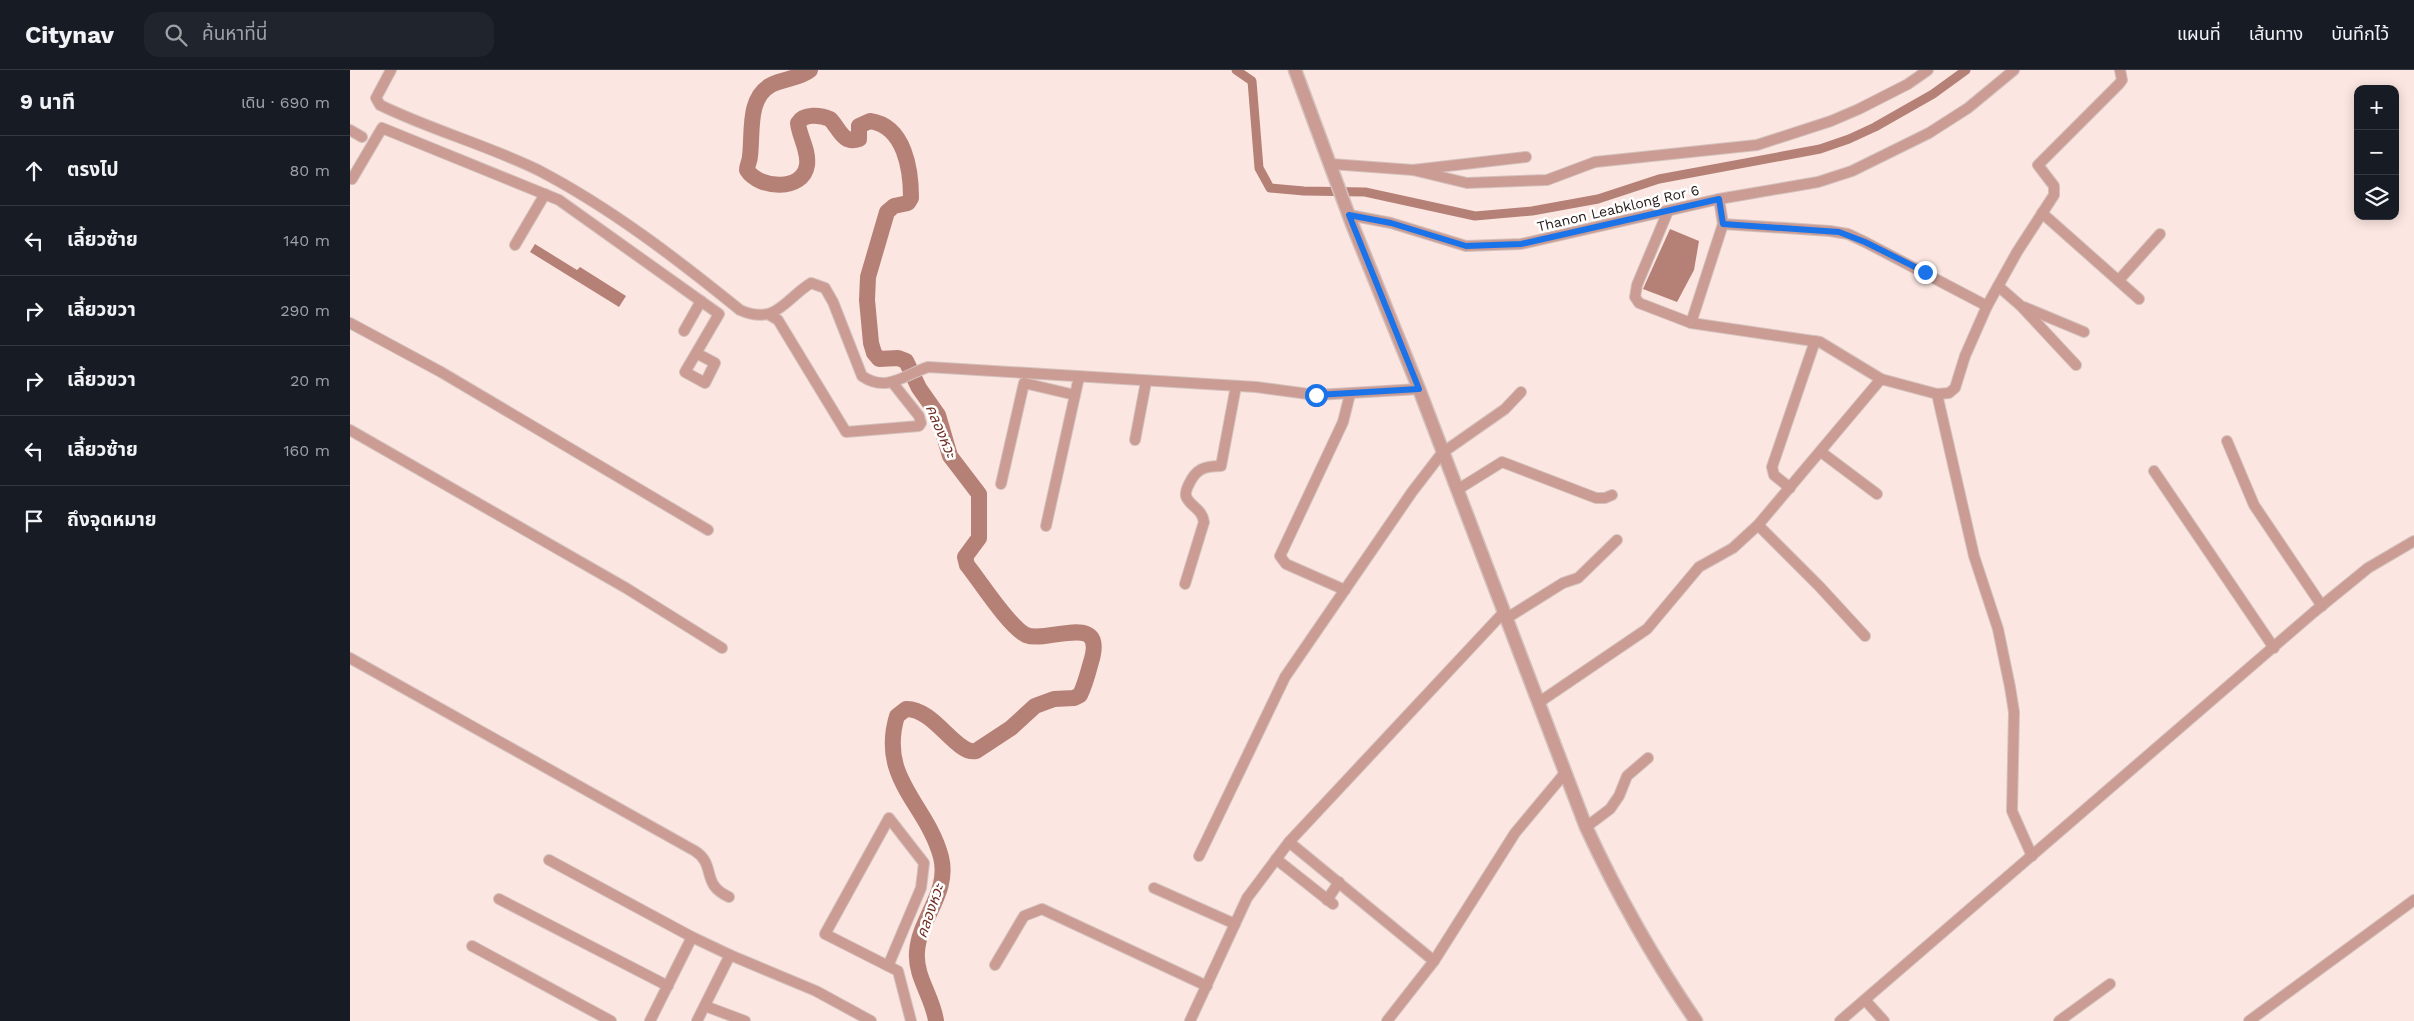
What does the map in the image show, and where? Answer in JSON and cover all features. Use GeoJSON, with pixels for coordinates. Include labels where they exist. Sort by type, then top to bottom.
{"type":"FeatureCollection","features":[{"type":"Feature","properties":{"kind":"street"},"geometry":{"type":"LineString","coordinates":[[391,70],[376,98],[380,105],[504,155],[538,170],[570,188],[643,236],[740,310],[748,314],[768,314],[780,310],[810,283],[818,284],[824,288],[834,302],[862,376],[872,382],[894,382],[928,367],[1004,370],[1146,382],[1236,386],[1307,394],[1350,394],[1419,389]]}},
{"type":"Feature","properties":{"kind":"street"},"geometry":{"type":"LineString","coordinates":[[1295,70],[1349,215],[1419,389],[1586,827],[1606,871],[1626,908],[1696,1021]]}},
{"type":"Feature","properties":{"kind":"street"},"geometry":{"type":"LineString","coordinates":[[1331,164],[1413,170],[1467,183],[1547,180],[1595,162],[1758,145],[1831,121],[1859,109],[1908,84],[1928,70]]}},
{"type":"Feature","properties":{"kind":"street","name":"Thanon Leabklong Ror 6"},"geometry":{"type":"LineString","coordinates":[[1349,215],[1391,223],[1466,246],[1521,244],[1719,199],[1818,182],[1852,172],[1946,122],[1987,93],[2014,70]]}},
{"type":"Feature","properties":{"kind":"street"},"geometry":{"type":"LineString","coordinates":[[1668,211],[1635,297],[1639,303],[1691,323],[1815,341],[1827,345],[1881,379],[1937,394],[1949,393],[1954,388],[1964,356],[1987,306],[2054,195],[2055,188],[2038,165],[2119,84],[2122,80],[2120,70]]}},
{"type":"Feature","properties":{"kind":"street"},"geometry":{"type":"LineString","coordinates":[[350,178],[352,179],[382,128],[559,200],[719,314],[696,353]]}},
{"type":"Feature","properties":{"kind":"street"},"geometry":{"type":"LineString","coordinates":[[350,130],[362,137]]}},
{"type":"Feature","properties":{"kind":"street"},"geometry":{"type":"LineString","coordinates":[[1413,170],[1526,157]]}},
{"type":"Feature","properties":{"kind":"street"},"geometry":{"type":"LineString","coordinates":[[515,245],[545,194]]}},
{"type":"Feature","properties":{"kind":"street"},"geometry":{"type":"LineString","coordinates":[[1691,323],[1723,224],[1719,199]]}},
{"type":"Feature","properties":{"kind":"street"},"geometry":{"type":"LineString","coordinates":[[2042,214],[2139,299]]}},
{"type":"Feature","properties":{"kind":"street"},"geometry":{"type":"LineString","coordinates":[[1723,224],[1830,231],[1848,234],[1902,260],[1987,306]]}},
{"type":"Feature","properties":{"kind":"street"},"geometry":{"type":"LineString","coordinates":[[2118,280],[2160,234]]}},
{"type":"Feature","properties":{"kind":"street"},"geometry":{"type":"LineString","coordinates":[[1998,286],[2021,306],[2076,365]]}},
{"type":"Feature","properties":{"kind":"street"},"geometry":{"type":"LineString","coordinates":[[684,331],[701,301]]}},
{"type":"Feature","properties":{"kind":"street"},"geometry":{"type":"LineString","coordinates":[[2021,306],[2084,332]]}},
{"type":"Feature","properties":{"kind":"street"},"geometry":{"type":"LineString","coordinates":[[768,314],[778,320],[846,432],[919,426],[921,424],[919,416],[894,382]]}},
{"type":"Feature","properties":{"kind":"street"},"geometry":{"type":"LineString","coordinates":[[350,323],[449,377],[708,530]]}},
{"type":"Feature","properties":{"kind":"street"},"geometry":{"type":"LineString","coordinates":[[1790,488],[1776,476],[1772,467],[1815,341]]}},
{"type":"Feature","properties":{"kind":"street"},"geometry":{"type":"LineString","coordinates":[[1046,526],[1079,377]]}},
{"type":"Feature","properties":{"kind":"street"},"geometry":{"type":"LineString","coordinates":[[1538,703],[1647,629],[1699,567],[1733,548],[1758,525],[1881,379]]}},
{"type":"Feature","properties":{"kind":"street"},"geometry":{"type":"LineString","coordinates":[[1135,440],[1146,382]]}},
{"type":"Feature","properties":{"kind":"street"},"geometry":{"type":"LineString","coordinates":[[1001,484],[1024,383],[1075,395]]}},
{"type":"Feature","properties":{"kind":"street"},"geometry":{"type":"LineString","coordinates":[[1185,584],[1204,522],[1200,510],[1188,499],[1186,491],[1198,470],[1211,466],[1221,466],[1236,386]]}},
{"type":"Feature","properties":{"kind":"street"},"geometry":{"type":"LineString","coordinates":[[1199,856],[1285,677],[1412,492],[1442,452],[1505,409],[1521,392]]}},
{"type":"Feature","properties":{"kind":"street"},"geometry":{"type":"LineString","coordinates":[[1345,590],[1286,564],[1280,556],[1343,422],[1350,394]]}},
{"type":"Feature","properties":{"kind":"street"},"geometry":{"type":"LineString","coordinates":[[1937,394],[1974,556],[1998,629],[2010,687],[2014,712],[2012,811],[2032,856]]}},
{"type":"Feature","properties":{"kind":"street"},"geometry":{"type":"LineString","coordinates":[[350,430],[626,588],[722,648]]}},
{"type":"Feature","properties":{"kind":"street"},"geometry":{"type":"LineString","coordinates":[[2227,441],[2254,505],[2322,606]]}},
{"type":"Feature","properties":{"kind":"street"},"geometry":{"type":"LineString","coordinates":[[1821,452],[1877,494]]}},
{"type":"Feature","properties":{"kind":"street"},"geometry":{"type":"LineString","coordinates":[[1458,490],[1502,462],[1596,498],[1605,498],[1612,495]]}},
{"type":"Feature","properties":{"kind":"street"},"geometry":{"type":"LineString","coordinates":[[2154,471],[2274,648]]}},
{"type":"Feature","properties":{"kind":"street"},"geometry":{"type":"LineString","coordinates":[[1758,525],[1819,586],[1864,636]]}},
{"type":"Feature","properties":{"kind":"street"},"geometry":{"type":"LineString","coordinates":[[1190,1021],[1254,887],[1289,842],[1506,615],[1563,583],[1578,578],[1618,540]]}},
{"type":"Feature","properties":{"kind":"street"},"geometry":{"type":"LineString","coordinates":[[1840,1021],[2322,606],[2368,568],[2414,541]]}},
{"type":"Feature","properties":{"kind":"street"},"geometry":{"type":"LineString","coordinates":[[350,658],[700,854],[707,864],[710,881],[715,889],[729,897]]}},
{"type":"Feature","properties":{"kind":"street"},"geometry":{"type":"LineString","coordinates":[[1586,827],[1610,809],[1619,796],[1627,776],[1648,758]]}},
{"type":"Feature","properties":{"kind":"street"},"geometry":{"type":"LineString","coordinates":[[1387,1021],[1434,961],[1515,833],[1565,773]]}},
{"type":"Feature","properties":{"kind":"street"},"geometry":{"type":"LineString","coordinates":[[888,966],[921,888],[924,863],[889,818],[825,934],[888,966],[898,971],[911,1021]]}},
{"type":"Feature","properties":{"kind":"street"},"geometry":{"type":"LineString","coordinates":[[1289,842],[1434,961]]}},
{"type":"Feature","properties":{"kind":"street"},"geometry":{"type":"LineString","coordinates":[[1276,859],[1330,902],[1340,882]]}},
{"type":"Feature","properties":{"kind":"street"},"geometry":{"type":"LineString","coordinates":[[549,860],[692,937],[816,991],[871,1021]]}},
{"type":"Feature","properties":{"kind":"street"},"geometry":{"type":"LineString","coordinates":[[1154,888],[1235,924]]}},
{"type":"Feature","properties":{"kind":"street"},"geometry":{"type":"LineString","coordinates":[[498,899],[668,986]]}},
{"type":"Feature","properties":{"kind":"street"},"geometry":{"type":"LineString","coordinates":[[2249,1021],[2414,900]]}},
{"type":"Feature","properties":{"kind":"street"},"geometry":{"type":"LineString","coordinates":[[995,965],[1024,916],[1042,909],[1207,986]]}},
{"type":"Feature","properties":{"kind":"street"},"geometry":{"type":"LineString","coordinates":[[650,1021],[692,937]]}},
{"type":"Feature","properties":{"kind":"street"},"geometry":{"type":"LineString","coordinates":[[472,946],[611,1021]]}},
{"type":"Feature","properties":{"kind":"street"},"geometry":{"type":"LineString","coordinates":[[697,1021],[730,955]]}},
{"type":"Feature","properties":{"kind":"street"},"geometry":{"type":"LineString","coordinates":[[2059,1021],[2110,984]]}},
{"type":"Feature","properties":{"kind":"street"},"geometry":{"type":"LineString","coordinates":[[1865,1000],[1884,1021]]}},
{"type":"Feature","properties":{"kind":"street"},"geometry":{"type":"LineString","coordinates":[[705,1006],[745,1021]]}},
{"type":"Feature","properties":{"kind":"shaded area"},"geometry":{"type":"Polygon","coordinates":[[[1670,229],[1699,241],[1694,270],[1677,302],[1643,289],[1670,229]]]}},
{"type":"Feature","properties":{"kind":"shaded area"},"geometry":{"type":"Polygon","coordinates":[[[535,244],[577,270],[580,267],[626,296],[619,307],[530,252],[535,244]]]}},
{"type":"Feature","properties":{"kind":"waterway","name":"คลองหวะ"},"geometry":{"type":"LineString","coordinates":[[810,70],[771,85],[758,98],[753,117],[750,158],[747,170],[761,181],[770,184],[780,185],[798,180],[804,174],[807,165],[798,123],[808,116],[830,119],[842,135],[849,140],[859,139],[859,126],[870,121],[882,125],[891,131],[898,140],[904,151],[910,175],[911,198],[908,203],[894,206],[887,212],[868,277],[867,300],[871,343],[874,353],[879,359],[898,358],[906,361],[919,388],[938,415],[950,456],[979,494],[979,538],[965,557],[967,565],[995,603],[1011,623],[1026,635],[1036,637],[1073,632],[1083,633],[1091,637],[1094,646],[1089,670],[1080,695],[1074,698],[1054,699],[1035,706],[1011,728],[976,751],[969,751],[961,746],[935,723],[916,711],[906,709],[897,716],[893,738],[894,757],[899,774],[934,838],[941,857],[943,870],[938,894],[923,928],[917,952],[921,978],[936,1021]]}},
{"type":"Feature","properties":{"kind":"waterway"},"geometry":{"type":"LineString","coordinates":[[1236,70],[1252,81],[1259,168],[1270,188],[1304,191],[1365,192],[1475,216],[1532,211],[1598,199],[1659,179],[1820,149],[1875,127],[1933,94],[1966,70]]}},
{"type":"Feature","properties":{"kind":"route"},"geometry":{"type":"LineString","coordinates":[[1316,395],[1419,389],[1349,215],[1391,223],[1466,246],[1521,244],[1719,199],[1723,224],[1839,232],[1856,237],[1925,272]]}}]}
